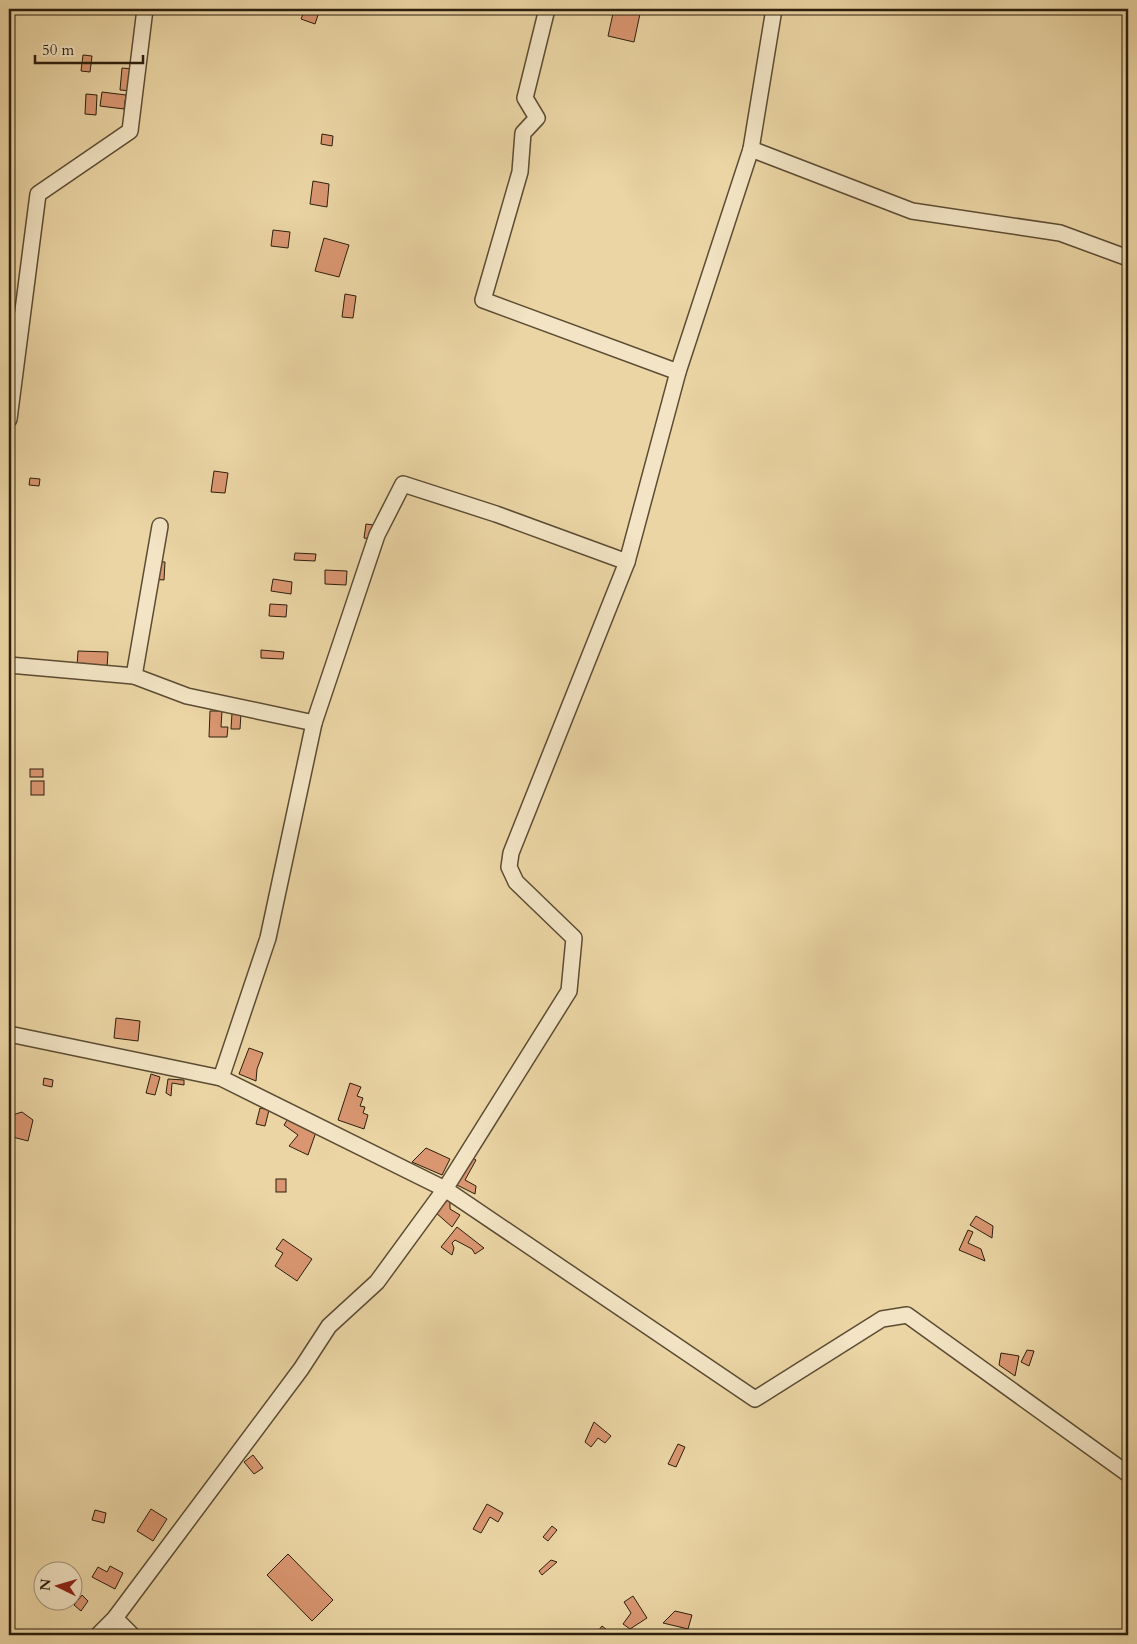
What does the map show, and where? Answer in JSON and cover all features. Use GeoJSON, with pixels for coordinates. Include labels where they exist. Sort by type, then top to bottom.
{"type":"FeatureCollection","features":[{"type":"Feature","properties":{"kind":"street"},"geometry":{"type":"LineString","coordinates":[[9,420],[38,194],[130,131],[145,9]]}},
{"type":"Feature","properties":{"kind":"street"},"geometry":{"type":"LineString","coordinates":[[547,9],[525,98],[537,118],[523,133],[520,172],[483,300],[678,372]]}},
{"type":"Feature","properties":{"kind":"street"},"geometry":{"type":"LineString","coordinates":[[98,1635],[115,1618],[301,1369],[329,1326],[377,1282],[445,1189],[569,991],[574,938],[516,882],[510,867],[511,853],[627,562],[678,372],[751,149],[774,9]]}},
{"type":"Feature","properties":{"kind":"street"},"geometry":{"type":"LineString","coordinates":[[751,149],[912,211],[1060,233],[1128,258]]}},
{"type":"Feature","properties":{"kind":"street"},"geometry":{"type":"LineString","coordinates":[[221,1078],[268,938],[314,724],[377,535],[403,484],[496,514],[627,562]]}},
{"type":"Feature","properties":{"kind":"street"},"geometry":{"type":"LineString","coordinates":[[134,676],[160,526]]}},
{"type":"Feature","properties":{"kind":"street"},"geometry":{"type":"LineString","coordinates":[[9,665],[134,676],[187,696],[314,724]]}},
{"type":"Feature","properties":{"kind":"street"},"geometry":{"type":"LineString","coordinates":[[9,1034],[221,1078],[445,1189],[755,1398],[882,1320],[907,1315],[1128,1474]]}},
{"type":"Feature","properties":{"kind":"street"},"geometry":{"type":"LineString","coordinates":[[115,1618],[132,1635]]}},
{"type":"Feature","properties":{"kind":"building"},"geometry":{"type":"Polygon","coordinates":[[[305,9],[320,9],[315,24],[301,19],[305,9]]]}},
{"type":"Feature","properties":{"kind":"building"},"geometry":{"type":"Polygon","coordinates":[[[554,9],[578,9],[573,14],[554,9]]]}},
{"type":"Feature","properties":{"kind":"building"},"geometry":{"type":"Polygon","coordinates":[[[614,9],[641,9],[634,42],[608,36],[614,9]]]}},
{"type":"Feature","properties":{"kind":"building"},"geometry":{"type":"Polygon","coordinates":[[[83,55],[92,56],[90,72],[81,71],[83,55]]]}},
{"type":"Feature","properties":{"kind":"building"},"geometry":{"type":"Polygon","coordinates":[[[122,68],[134,69],[133,91],[120,90],[122,68]]]}},
{"type":"Feature","properties":{"kind":"building"},"geometry":{"type":"Polygon","coordinates":[[[102,92],[126,95],[124,109],[100,106],[102,92]]]}},
{"type":"Feature","properties":{"kind":"building"},"geometry":{"type":"Polygon","coordinates":[[[86,94],[97,95],[96,115],[85,114],[86,94]]]}},
{"type":"Feature","properties":{"kind":"building"},"geometry":{"type":"Polygon","coordinates":[[[322,134],[333,136],[332,146],[321,144],[322,134]]]}},
{"type":"Feature","properties":{"kind":"building"},"geometry":{"type":"Polygon","coordinates":[[[313,181],[329,184],[327,207],[310,204],[313,181]]]}},
{"type":"Feature","properties":{"kind":"building"},"geometry":{"type":"Polygon","coordinates":[[[273,230],[290,232],[288,248],[271,246],[273,230]]]}},
{"type":"Feature","properties":{"kind":"building"},"geometry":{"type":"Polygon","coordinates":[[[324,238],[349,245],[339,277],[315,271],[324,238]]]}},
{"type":"Feature","properties":{"kind":"building"},"geometry":{"type":"Polygon","coordinates":[[[345,294],[356,296],[353,318],[342,317],[345,294]]]}},
{"type":"Feature","properties":{"kind":"building"},"geometry":{"type":"Polygon","coordinates":[[[214,471],[228,473],[225,493],[211,492],[214,471]]]}},
{"type":"Feature","properties":{"kind":"building"},"geometry":{"type":"Polygon","coordinates":[[[30,478],[40,479],[39,486],[29,485],[30,478]]]}},
{"type":"Feature","properties":{"kind":"building"},"geometry":{"type":"Polygon","coordinates":[[[366,524],[381,526],[379,540],[364,538],[366,524]]]}},
{"type":"Feature","properties":{"kind":"building"},"geometry":{"type":"Polygon","coordinates":[[[295,553],[316,554],[315,561],[294,560],[295,553]]]}},
{"type":"Feature","properties":{"kind":"building"},"geometry":{"type":"Polygon","coordinates":[[[152,561],[165,562],[164,580],[151,579],[152,561]]]}},
{"type":"Feature","properties":{"kind":"building"},"geometry":{"type":"Polygon","coordinates":[[[325,570],[347,571],[346,585],[325,584],[325,570]]]}},
{"type":"Feature","properties":{"kind":"building"},"geometry":{"type":"Polygon","coordinates":[[[273,579],[292,582],[291,594],[271,591],[273,579]]]}},
{"type":"Feature","properties":{"kind":"building"},"geometry":{"type":"Polygon","coordinates":[[[270,604],[287,605],[286,617],[269,616],[270,604]]]}},
{"type":"Feature","properties":{"kind":"building"},"geometry":{"type":"Polygon","coordinates":[[[261,650],[284,652],[283,659],[261,658],[261,650]]]}},
{"type":"Feature","properties":{"kind":"building"},"geometry":{"type":"Polygon","coordinates":[[[78,651],[108,652],[107,668],[77,667],[78,651]]]}},
{"type":"Feature","properties":{"kind":"building"},"geometry":{"type":"Polygon","coordinates":[[[210,711],[222,711],[221,727],[228,727],[227,737],[209,737],[210,711]]]}},
{"type":"Feature","properties":{"kind":"building"},"geometry":{"type":"Polygon","coordinates":[[[232,713],[241,713],[240,729],[231,729],[232,713]]]}},
{"type":"Feature","properties":{"kind":"building"},"geometry":{"type":"Polygon","coordinates":[[[30,769],[43,769],[43,777],[30,777],[30,769]]]}},
{"type":"Feature","properties":{"kind":"building"},"geometry":{"type":"Polygon","coordinates":[[[31,781],[44,781],[44,795],[31,795],[31,781]]]}},
{"type":"Feature","properties":{"kind":"building"},"geometry":{"type":"Polygon","coordinates":[[[116,1018],[140,1021],[138,1041],[114,1038],[116,1018]]]}},
{"type":"Feature","properties":{"kind":"building"},"geometry":{"type":"Polygon","coordinates":[[[249,1048],[263,1053],[257,1069],[256,1081],[239,1074],[249,1048]]]}},
{"type":"Feature","properties":{"kind":"building"},"geometry":{"type":"Polygon","coordinates":[[[151,1074],[160,1077],[155,1095],[146,1093],[151,1074]]]}},
{"type":"Feature","properties":{"kind":"building"},"geometry":{"type":"Polygon","coordinates":[[[44,1078],[53,1080],[52,1087],[43,1085],[44,1078]]]}},
{"type":"Feature","properties":{"kind":"building"},"geometry":{"type":"Polygon","coordinates":[[[168,1079],[184,1080],[184,1085],[172,1083],[171,1096],[166,1093],[168,1079]]]}},
{"type":"Feature","properties":{"kind":"building"},"geometry":{"type":"Polygon","coordinates":[[[350,1083],[361,1087],[357,1096],[363,1098],[360,1106],[365,1107],[363,1113],[368,1115],[364,1129],[338,1120],[350,1083]]]}},
{"type":"Feature","properties":{"kind":"building"},"geometry":{"type":"Polygon","coordinates":[[[260,1108],[269,1110],[265,1126],[256,1124],[260,1108]]]}},
{"type":"Feature","properties":{"kind":"building"},"geometry":{"type":"Polygon","coordinates":[[[22,1112],[33,1120],[28,1141],[9,1136],[9,1116],[22,1112]]]}},
{"type":"Feature","properties":{"kind":"building"},"geometry":{"type":"Polygon","coordinates":[[[289,1117],[316,1132],[308,1155],[289,1146],[298,1135],[284,1125],[289,1117]]]}},
{"type":"Feature","properties":{"kind":"building"},"geometry":{"type":"Polygon","coordinates":[[[426,1148],[450,1159],[442,1175],[412,1162],[426,1148]]]}},
{"type":"Feature","properties":{"kind":"building"},"geometry":{"type":"Polygon","coordinates":[[[471,1157],[476,1160],[465,1180],[476,1186],[475,1194],[457,1185],[471,1157]]]}},
{"type":"Feature","properties":{"kind":"building"},"geometry":{"type":"Polygon","coordinates":[[[276,1179],[286,1179],[286,1192],[276,1192],[276,1179]]]}},
{"type":"Feature","properties":{"kind":"building"},"geometry":{"type":"Polygon","coordinates":[[[442,1197],[450,1200],[450,1209],[460,1215],[452,1227],[435,1212],[442,1197]]]}},
{"type":"Feature","properties":{"kind":"building"},"geometry":{"type":"Polygon","coordinates":[[[976,1216],[993,1226],[992,1238],[970,1225],[976,1216]]]}},
{"type":"Feature","properties":{"kind":"building"},"geometry":{"type":"Polygon","coordinates":[[[457,1227],[484,1248],[475,1254],[472,1249],[455,1240],[452,1243],[454,1248],[452,1255],[441,1247],[457,1227]]]}},
{"type":"Feature","properties":{"kind":"building"},"geometry":{"type":"Polygon","coordinates":[[[968,1230],[973,1232],[968,1243],[981,1249],[985,1261],[959,1250],[968,1230]]]}},
{"type":"Feature","properties":{"kind":"building"},"geometry":{"type":"Polygon","coordinates":[[[283,1239],[312,1259],[297,1281],[275,1266],[283,1253],[276,1249],[283,1239]]]}},
{"type":"Feature","properties":{"kind":"building"},"geometry":{"type":"Polygon","coordinates":[[[1027,1350],[1034,1351],[1029,1366],[1021,1362],[1027,1350]]]}},
{"type":"Feature","properties":{"kind":"building"},"geometry":{"type":"Polygon","coordinates":[[[1001,1353],[1019,1356],[1015,1376],[999,1365],[1001,1353]]]}},
{"type":"Feature","properties":{"kind":"building"},"geometry":{"type":"Polygon","coordinates":[[[594,1422],[611,1436],[605,1443],[598,1438],[591,1447],[585,1442],[594,1422]]]}},
{"type":"Feature","properties":{"kind":"building"},"geometry":{"type":"Polygon","coordinates":[[[678,1444],[685,1447],[676,1467],[668,1464],[678,1444]]]}},
{"type":"Feature","properties":{"kind":"building"},"geometry":{"type":"Polygon","coordinates":[[[253,1455],[263,1468],[254,1474],[244,1462],[253,1455]]]}},
{"type":"Feature","properties":{"kind":"building"},"geometry":{"type":"Polygon","coordinates":[[[487,1504],[503,1513],[498,1522],[490,1517],[481,1533],[473,1529],[487,1504]]]}},
{"type":"Feature","properties":{"kind":"building"},"geometry":{"type":"Polygon","coordinates":[[[151,1509],[167,1519],[153,1541],[137,1531],[151,1509]]]}},
{"type":"Feature","properties":{"kind":"building"},"geometry":{"type":"Polygon","coordinates":[[[95,1510],[106,1513],[104,1523],[92,1520],[95,1510]]]}},
{"type":"Feature","properties":{"kind":"building"},"geometry":{"type":"Polygon","coordinates":[[[552,1526],[557,1530],[548,1541],[543,1537],[552,1526]]]}},
{"type":"Feature","properties":{"kind":"building"},"geometry":{"type":"Polygon","coordinates":[[[288,1554],[333,1600],[312,1621],[267,1575],[288,1554]]]}},
{"type":"Feature","properties":{"kind":"building"},"geometry":{"type":"Polygon","coordinates":[[[551,1560],[557,1562],[542,1575],[539,1571],[551,1560]]]}},
{"type":"Feature","properties":{"kind":"building"},"geometry":{"type":"Polygon","coordinates":[[[110,1566],[123,1573],[115,1589],[92,1577],[98,1567],[107,1572],[110,1566]]]}},
{"type":"Feature","properties":{"kind":"building"},"geometry":{"type":"Polygon","coordinates":[[[82,1595],[88,1601],[82,1610],[82,1595]]]}},
{"type":"Feature","properties":{"kind":"building"},"geometry":{"type":"Polygon","coordinates":[[[633,1596],[647,1618],[630,1629],[623,1624],[631,1613],[624,1602],[633,1596]]]}},
{"type":"Feature","properties":{"kind":"building"},"geometry":{"type":"Polygon","coordinates":[[[675,1611],[692,1615],[688,1629],[663,1623],[675,1611]]]}},
{"type":"Feature","properties":{"kind":"building"},"geometry":{"type":"Polygon","coordinates":[[[602,1626],[613,1635],[595,1635],[602,1626]]]}}]}
